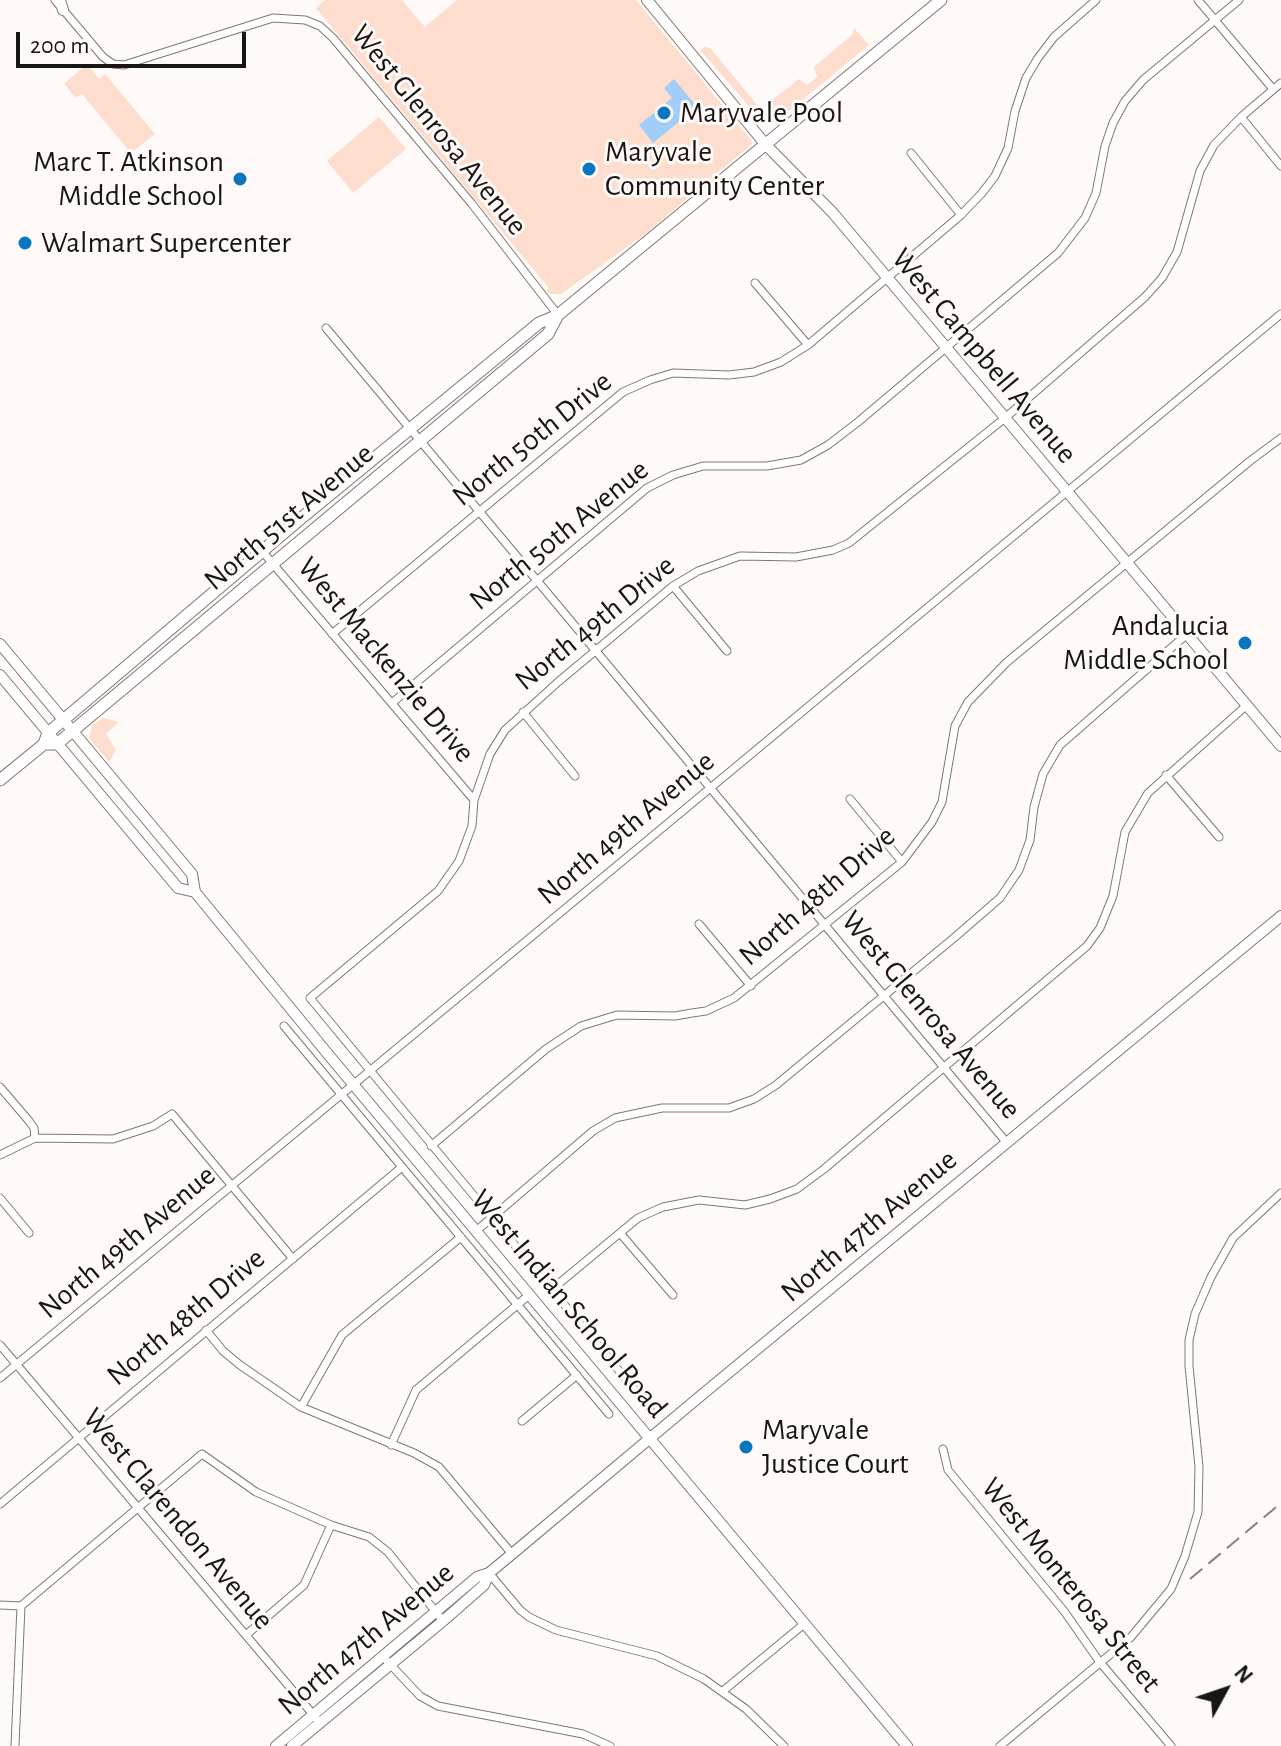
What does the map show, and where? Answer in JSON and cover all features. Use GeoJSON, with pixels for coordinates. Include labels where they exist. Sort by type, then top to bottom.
{"type":"FeatureCollection","features":[{"type":"Feature","properties":{"kind":"main road","name":"North 51st Avenue"},"geometry":{"type":"LineString","coordinates":[[49,740],[63,720],[410,428],[539,323],[558,315],[941,0]]}},
{"type":"Feature","properties":{"kind":"main road","name":"North 51st Avenue"},"geometry":{"type":"LineString","coordinates":[[0,780],[49,740],[72,730],[548,334],[558,315]]}},
{"type":"Feature","properties":{"kind":"street","name":"West Campbell Avenue"},"geometry":{"type":"LineString","coordinates":[[647,0],[766,145],[833,213],[1281,746]]}},
{"type":"Feature","properties":{"kind":"street","name":"North 50th Drive"},"geometry":{"type":"LineString","coordinates":[[332,634],[623,392],[673,373],[729,375],[764,369],[808,345],[961,215],[995,176],[1008,148],[1015,111],[1026,78],[1054,37],[1096,0]]}},
{"type":"Feature","properties":{"kind":"street"},"geometry":{"type":"LineString","coordinates":[[1198,0],[1273,89]]}},
{"type":"Feature","properties":{"kind":"street","name":"North 50th Avenue"},"geometry":{"type":"LineString","coordinates":[[392,703],[647,488],[673,475],[703,466],[767,466],[801,460],[816,453],[858,422],[1058,253],[1085,218],[1096,193],[1105,146],[1125,101],[1143,80],[1239,0]]}},
{"type":"Feature","properties":{"kind":"street","name":"West Glenrosa Avenue"},"geometry":{"type":"LineString","coordinates":[[60,3],[103,57],[113,64],[124,65],[273,18],[305,20],[320,26],[472,204],[558,315]]}},
{"type":"Feature","properties":{"kind":"street","name":"North 49th Drive"},"geometry":{"type":"LineString","coordinates":[[310,998],[438,891],[459,861],[472,826],[474,800],[490,754],[505,730],[673,586],[698,571],[740,556],[796,557],[833,550],[849,543],[1005,418],[1138,304],[1162,278],[1182,240],[1200,171],[1222,135],[1281,83]]}},
{"type":"Feature","properties":{"kind":"street"},"geometry":{"type":"LineString","coordinates":[[1241,117],[1281,166]]}},
{"type":"Feature","properties":{"kind":"street"},"geometry":{"type":"LineString","coordinates":[[911,153],[961,215]]}},
{"type":"Feature","properties":{"kind":"street"},"geometry":{"type":"LineString","coordinates":[[755,283],[808,345]]}},
{"type":"Feature","properties":{"kind":"street","name":"North 49th Avenue"},"geometry":{"type":"LineString","coordinates":[[0,1378],[1281,314]]}},
{"type":"Feature","properties":{"kind":"street","name":"West Glenrosa Avenue"},"geometry":{"type":"LineString","coordinates":[[326,328],[1007,1143]]}},
{"type":"Feature","properties":{"kind":"street","name":"North 48th Drive"},"geometry":{"type":"LineString","coordinates":[[431,1146],[546,1049],[581,1026],[617,1015],[675,1016],[706,1011],[734,998],[902,862],[932,822],[942,802],[955,726],[968,702],[1007,662],[1281,438]]}},
{"type":"Feature","properties":{"kind":"street","name":"West Mackenzie Drive"},"geometry":{"type":"LineString","coordinates":[[262,551],[474,800]]}},
{"type":"Feature","properties":{"kind":"street"},"geometry":{"type":"LineString","coordinates":[[673,586],[727,651]]}},
{"type":"Feature","properties":{"kind":"street"},"geometry":{"type":"LineString","coordinates":[[476,1231],[593,1131],[615,1118],[662,1108],[729,1108],[754,1099],[776,1085],[884,997],[1000,898],[1019,870],[1030,840],[1034,807],[1043,774],[1060,745],[1186,635]]}},
{"type":"Feature","properties":{"kind":"street","name":"West Indian School Road"},"geometry":{"type":"LineString","coordinates":[[0,644],[192,874],[195,892],[353,1085],[907,1746]]}},
{"type":"Feature","properties":{"kind":"street","name":"West Indian School Road"},"geometry":{"type":"LineString","coordinates":[[0,675],[49,740],[178,888],[195,892]]}},
{"type":"Feature","properties":{"kind":"street"},"geometry":{"type":"LineString","coordinates":[[551,1290],[638,1218],[663,1207],[699,1200],[745,1205],[770,1199],[797,1189],[824,1169],[1087,946],[1100,928],[1113,896],[1125,832],[1148,793],[1247,705]]}},
{"type":"Feature","properties":{"kind":"street"},"geometry":{"type":"LineString","coordinates":[[523,712],[575,776]]}},
{"type":"Feature","properties":{"kind":"street"},"geometry":{"type":"LineString","coordinates":[[1166,775],[1219,837]]}},
{"type":"Feature","properties":{"kind":"street"},"geometry":{"type":"LineString","coordinates":[[850,799],[902,862]]}},
{"type":"Feature","properties":{"kind":"street","name":"North 47th Avenue"},"geometry":{"type":"LineString","coordinates":[[292,1746],[317,1719],[440,1617],[477,1577],[489,1573],[1281,916]]}},
{"type":"Feature","properties":{"kind":"street"},"geometry":{"type":"LineString","coordinates":[[699,924],[751,986]]}},
{"type":"Feature","properties":{"kind":"street","name":"West Indian School Road"},"geometry":{"type":"LineString","coordinates":[[310,998],[650,1408]]}},
{"type":"Feature","properties":{"kind":"street","name":"West Indian School Road"},"geometry":{"type":"LineString","coordinates":[[284,1026],[609,1414]]}},
{"type":"Feature","properties":{"kind":"street"},"geometry":{"type":"LineString","coordinates":[[0,1087],[34,1128],[35,1138]]}},
{"type":"Feature","properties":{"kind":"street"},"geometry":{"type":"LineString","coordinates":[[0,1155],[35,1138],[113,1139],[153,1126],[172,1114],[293,1259]]}},
{"type":"Feature","properties":{"kind":"street","name":"North 48th Drive"},"geometry":{"type":"LineString","coordinates":[[0,1504],[402,1167]]}},
{"type":"Feature","properties":{"kind":"street"},"geometry":{"type":"LineString","coordinates":[[1000,1746],[1131,1637],[1171,1589],[1193,1533],[1200,1489],[1189,1366],[1189,1340],[1195,1314],[1233,1238],[1281,1193]]}},
{"type":"Feature","properties":{"kind":"street"},"geometry":{"type":"LineString","coordinates":[[0,1198],[29,1233]]}},
{"type":"Feature","properties":{"kind":"street"},"geometry":{"type":"LineString","coordinates":[[620,1233],[673,1295]]}},
{"type":"Feature","properties":{"kind":"street"},"geometry":{"type":"LineString","coordinates":[[301,1407],[342,1335],[461,1237]]}},
{"type":"Feature","properties":{"kind":"street"},"geometry":{"type":"LineString","coordinates":[[391,1445],[416,1390],[529,1295]]}},
{"type":"Feature","properties":{"kind":"street"},"geometry":{"type":"LineString","coordinates":[[206,1330],[223,1351],[240,1365],[301,1407],[428,1459],[439,1467],[512,1554]]}},
{"type":"Feature","properties":{"kind":"street","name":"West Clarendon Avenue"},"geometry":{"type":"LineString","coordinates":[[0,1345],[317,1719]]}},
{"type":"Feature","properties":{"kind":"street"},"geometry":{"type":"LineString","coordinates":[[522,1421],[577,1375]]}},
{"type":"Feature","properties":{"kind":"street","name":"West Monterosa Street"},"geometry":{"type":"LineString","coordinates":[[943,1449],[948,1470],[1064,1611],[1099,1661],[1171,1746]]}},
{"type":"Feature","properties":{"kind":"street"},"geometry":{"type":"LineString","coordinates":[[0,1605],[21,1606],[202,1454],[256,1492],[331,1525],[369,1537],[388,1552],[440,1617]]}},
{"type":"Feature","properties":{"kind":"street"},"geometry":{"type":"LineString","coordinates":[[246,1635],[304,1585],[331,1525]]}},
{"type":"Feature","properties":{"kind":"street"},"geometry":{"type":"LineString","coordinates":[[489,1573],[520,1610],[543,1624],[657,1656],[723,1691],[759,1720],[784,1746]]}},
{"type":"Feature","properties":{"kind":"street"},"geometry":{"type":"LineString","coordinates":[[15,1746],[21,1606]]}},
{"type":"Feature","properties":{"kind":"street"},"geometry":{"type":"LineString","coordinates":[[723,1691],[804,1624]]}},
{"type":"Feature","properties":{"kind":"street"},"geometry":{"type":"LineString","coordinates":[[386,1660],[420,1696],[438,1706],[583,1734],[610,1746]]}},
{"type":"Feature","properties":{"kind":"street","name":"North 47th Avenue"},"geometry":{"type":"LineString","coordinates":[[276,1746],[301,1738]]}},
{"type":"Feature","properties":{"kind":"shaded area"},"geometry":{"type":"Polygon","coordinates":[[[325,0],[402,0],[425,27],[457,0],[636,0],[752,144],[645,234],[561,294],[550,294],[549,288],[316,8],[325,0]]]}},
{"type":"Feature","properties":{"kind":"shaded area"},"geometry":{"type":"Polygon","coordinates":[[[854,28],[869,45],[779,119],[766,105],[799,79],[807,85],[817,77],[814,67],[852,35],[854,28]]]}},
{"type":"Feature","properties":{"kind":"shaded area"},"geometry":{"type":"Polygon","coordinates":[[[710,48],[758,106],[762,113],[756,118],[700,50],[710,48]]]}},
{"type":"Feature","properties":{"kind":"shaded area"},"geometry":{"type":"Polygon","coordinates":[[[87,64],[99,79],[105,74],[155,134],[131,153],[82,94],[76,98],[64,84],[87,64]]]}},
{"type":"Feature","properties":{"kind":"shaded area"},"geometry":{"type":"Polygon","coordinates":[[[379,117],[406,149],[353,193],[327,161],[379,117]]]}},
{"type":"Feature","properties":{"kind":"shaded area"},"geometry":{"type":"Polygon","coordinates":[[[104,718],[119,722],[106,734],[116,750],[109,762],[89,738],[92,725],[104,718]]]}},
{"type":"Feature","properties":{"kind":"water"},"geometry":{"type":"Polygon","coordinates":[[[674,79],[697,107],[653,143],[639,125],[672,98],[664,88],[674,79]]]}},
{"type":"Feature","properties":{"kind":"railway"},"geometry":{"type":"LineString","coordinates":[[1190,1579],[1281,1503]]}},
{"type":"Feature","properties":{"kind":"place","name":"Maryvale Pool"},"geometry":{"type":"Point","coordinates":[664,113]}},
{"type":"Feature","properties":{"kind":"place","name":"Maryvale Community Center"},"geometry":{"type":"Point","coordinates":[589,169]}},
{"type":"Feature","properties":{"kind":"place","name":"Marc T. Atkinson Middle School"},"geometry":{"type":"Point","coordinates":[240,179]}},
{"type":"Feature","properties":{"kind":"place","name":"Walmart Supercenter"},"geometry":{"type":"Point","coordinates":[25,243]}},
{"type":"Feature","properties":{"kind":"place","name":"Andalucia Middle School"},"geometry":{"type":"Point","coordinates":[1245,643]}},
{"type":"Feature","properties":{"kind":"place","name":"Maryvale Justice Court"},"geometry":{"type":"Point","coordinates":[746,1447]}}]}
